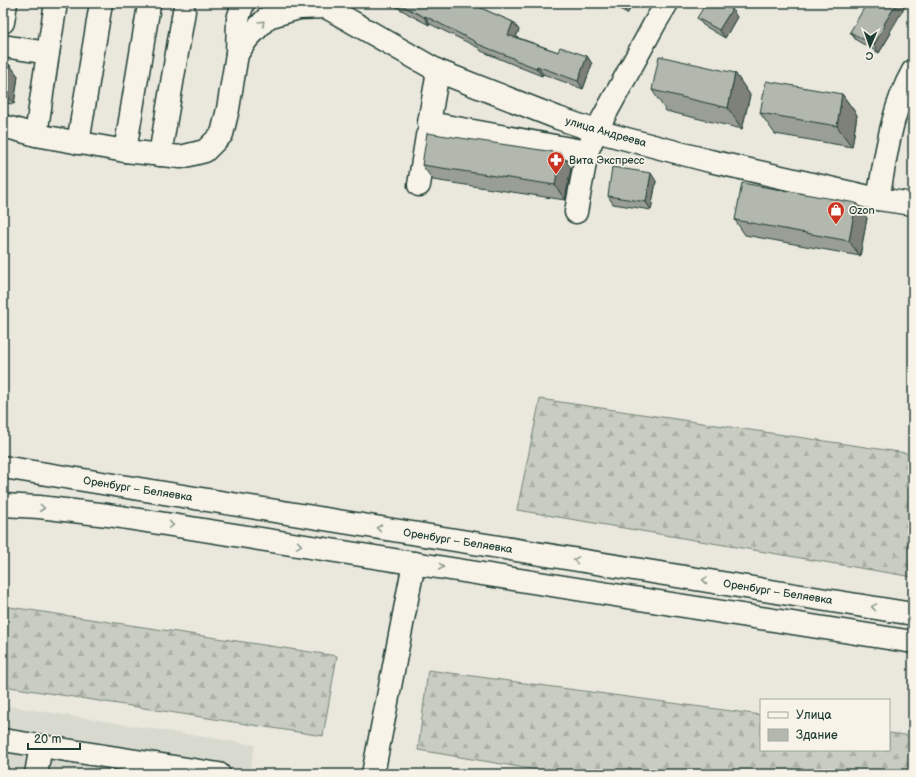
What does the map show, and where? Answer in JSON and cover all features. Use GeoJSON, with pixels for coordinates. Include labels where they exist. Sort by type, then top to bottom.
{"type":"FeatureCollection","features":[{"type":"Feature","properties":{"kind":"main road"},"geometry":{"type":"LineString","coordinates":[[3,22],[6,3]]}},
{"type":"Feature","properties":{"kind":"main road"},"geometry":{"type":"LineString","coordinates":[[36,135],[56,3]]}},
{"type":"Feature","properties":{"kind":"main road"},"geometry":{"type":"LineString","coordinates":[[78,142],[101,3]]}},
{"type":"Feature","properties":{"kind":"main road"},"geometry":{"type":"LineString","coordinates":[[3,126],[36,135],[125,151],[181,157],[205,151],[222,134],[228,109],[237,54],[238,19],[243,3]]}},
{"type":"Feature","properties":{"kind":"main road"},"geometry":{"type":"LineString","coordinates":[[576,212],[587,152],[596,131],[667,3]]}},
{"type":"Feature","properties":{"kind":"main road"},"geometry":{"type":"LineString","coordinates":[[125,151],[149,5]]}},
{"type":"Feature","properties":{"kind":"main road"},"geometry":{"type":"LineString","coordinates":[[237,54],[247,39],[268,17],[298,8],[323,5]]}},
{"type":"Feature","properties":{"kind":"main road","name":"улица Андреева"},"geometry":{"type":"LineString","coordinates":[[323,5],[438,71],[558,118],[596,131],[710,160],[878,199],[913,204]]}},
{"type":"Feature","properties":{"kind":"main road"},"geometry":{"type":"LineString","coordinates":[[160,155],[184,10]]}},
{"type":"Feature","properties":{"kind":"main road"},"geometry":{"type":"LineString","coordinates":[[3,46],[48,53]]}},
{"type":"Feature","properties":{"kind":"main road"},"geometry":{"type":"LineString","coordinates":[[419,185],[438,71]]}},
{"type":"Feature","properties":{"kind":"main road"},"geometry":{"type":"LineString","coordinates":[[878,199],[891,128],[906,84],[913,71]]}},
{"type":"Feature","properties":{"kind":"main road"},"geometry":{"type":"LineString","coordinates":[[429,123],[587,152]]}},
{"type":"Feature","properties":{"kind":"main road","name":"Оренбург – Беляевка"},"geometry":{"type":"LineString","coordinates":[[3,467],[913,614]]}},
{"type":"Feature","properties":{"kind":"main road"},"geometry":{"type":"LineString","coordinates":[[3,505],[39,507],[108,515],[913,642]]}},
{"type":"Feature","properties":{"kind":"main road"},"geometry":{"type":"LineString","coordinates":[[373,774],[414,563]]}},
{"type":"Feature","properties":{"kind":"main road"},"geometry":{"type":"LineString","coordinates":[[3,740],[219,774]]}},
{"type":"Feature","properties":{"kind":"main road"},"geometry":{"type":"LineString","coordinates":[[36,774],[41,746]]}},
{"type":"Feature","properties":{"kind":"shaded area"},"geometry":{"type":"Polygon","coordinates":[[[3,705],[255,745],[249,774],[3,774],[3,705]]]}},
{"type":"Feature","properties":{"kind":"green space"},"geometry":{"type":"Polygon","coordinates":[[[540,399],[913,454],[913,577],[517,510],[540,399]]]}},
{"type":"Feature","properties":{"kind":"green space"},"geometry":{"type":"Polygon","coordinates":[[[3,606],[337,656],[323,736],[3,686],[3,606]]]}},
{"type":"Feature","properties":{"kind":"green space"},"geometry":{"type":"Polygon","coordinates":[[[428,670],[760,715],[760,751],[890,751],[890,733],[913,736],[913,774],[561,774],[418,750],[428,670]]]}},
{"type":"Feature","properties":{"kind":"building"},"geometry":{"type":"Polygon","coordinates":[[[398,3],[473,3],[475,4],[474,5],[513,22],[508,35],[558,52],[560,47],[587,56],[578,81],[537,66],[536,68],[475,43],[476,42],[398,3]]]}},
{"type":"Feature","properties":{"kind":"building"},"geometry":{"type":"Polygon","coordinates":[[[706,3],[721,3],[732,9],[719,30],[697,18],[706,3]]]}},
{"type":"Feature","properties":{"kind":"building"},"geometry":{"type":"Polygon","coordinates":[[[867,3],[897,3],[884,24],[885,25],[874,45],[850,32],[867,3]]]}},
{"type":"Feature","properties":{"kind":"building"},"geometry":{"type":"Polygon","coordinates":[[[659,56],[735,73],[728,108],[652,90],[659,56]]]}},
{"type":"Feature","properties":{"kind":"building"},"geometry":{"type":"Polygon","coordinates":[[[3,64],[10,65],[5,92],[3,92],[3,64]]]}},
{"type":"Feature","properties":{"kind":"building"},"geometry":{"type":"Polygon","coordinates":[[[766,81],[842,94],[837,126],[760,113],[766,81]]]}},
{"type":"Feature","properties":{"kind":"building"},"geometry":{"type":"Polygon","coordinates":[[[913,129],[913,145],[911,145],[913,129]]]}},
{"type":"Feature","properties":{"kind":"building"},"geometry":{"type":"Polygon","coordinates":[[[427,133],[561,153],[555,185],[422,165],[427,133]]]}},
{"type":"Feature","properties":{"kind":"building"},"geometry":{"type":"Polygon","coordinates":[[[612,167],[651,173],[646,202],[608,196],[612,167]]]}},
{"type":"Feature","properties":{"kind":"building"},"geometry":{"type":"Polygon","coordinates":[[[742,183],[856,203],[849,241],[735,220],[742,183]]]}},
{"type":"Feature","properties":{"kind":"place","name":"Вита Экспресс"},"geometry":{"type":"Point","coordinates":[556,175]}},
{"type":"Feature","properties":{"kind":"place","name":"Ozon"},"geometry":{"type":"Point","coordinates":[836,225]}}]}
